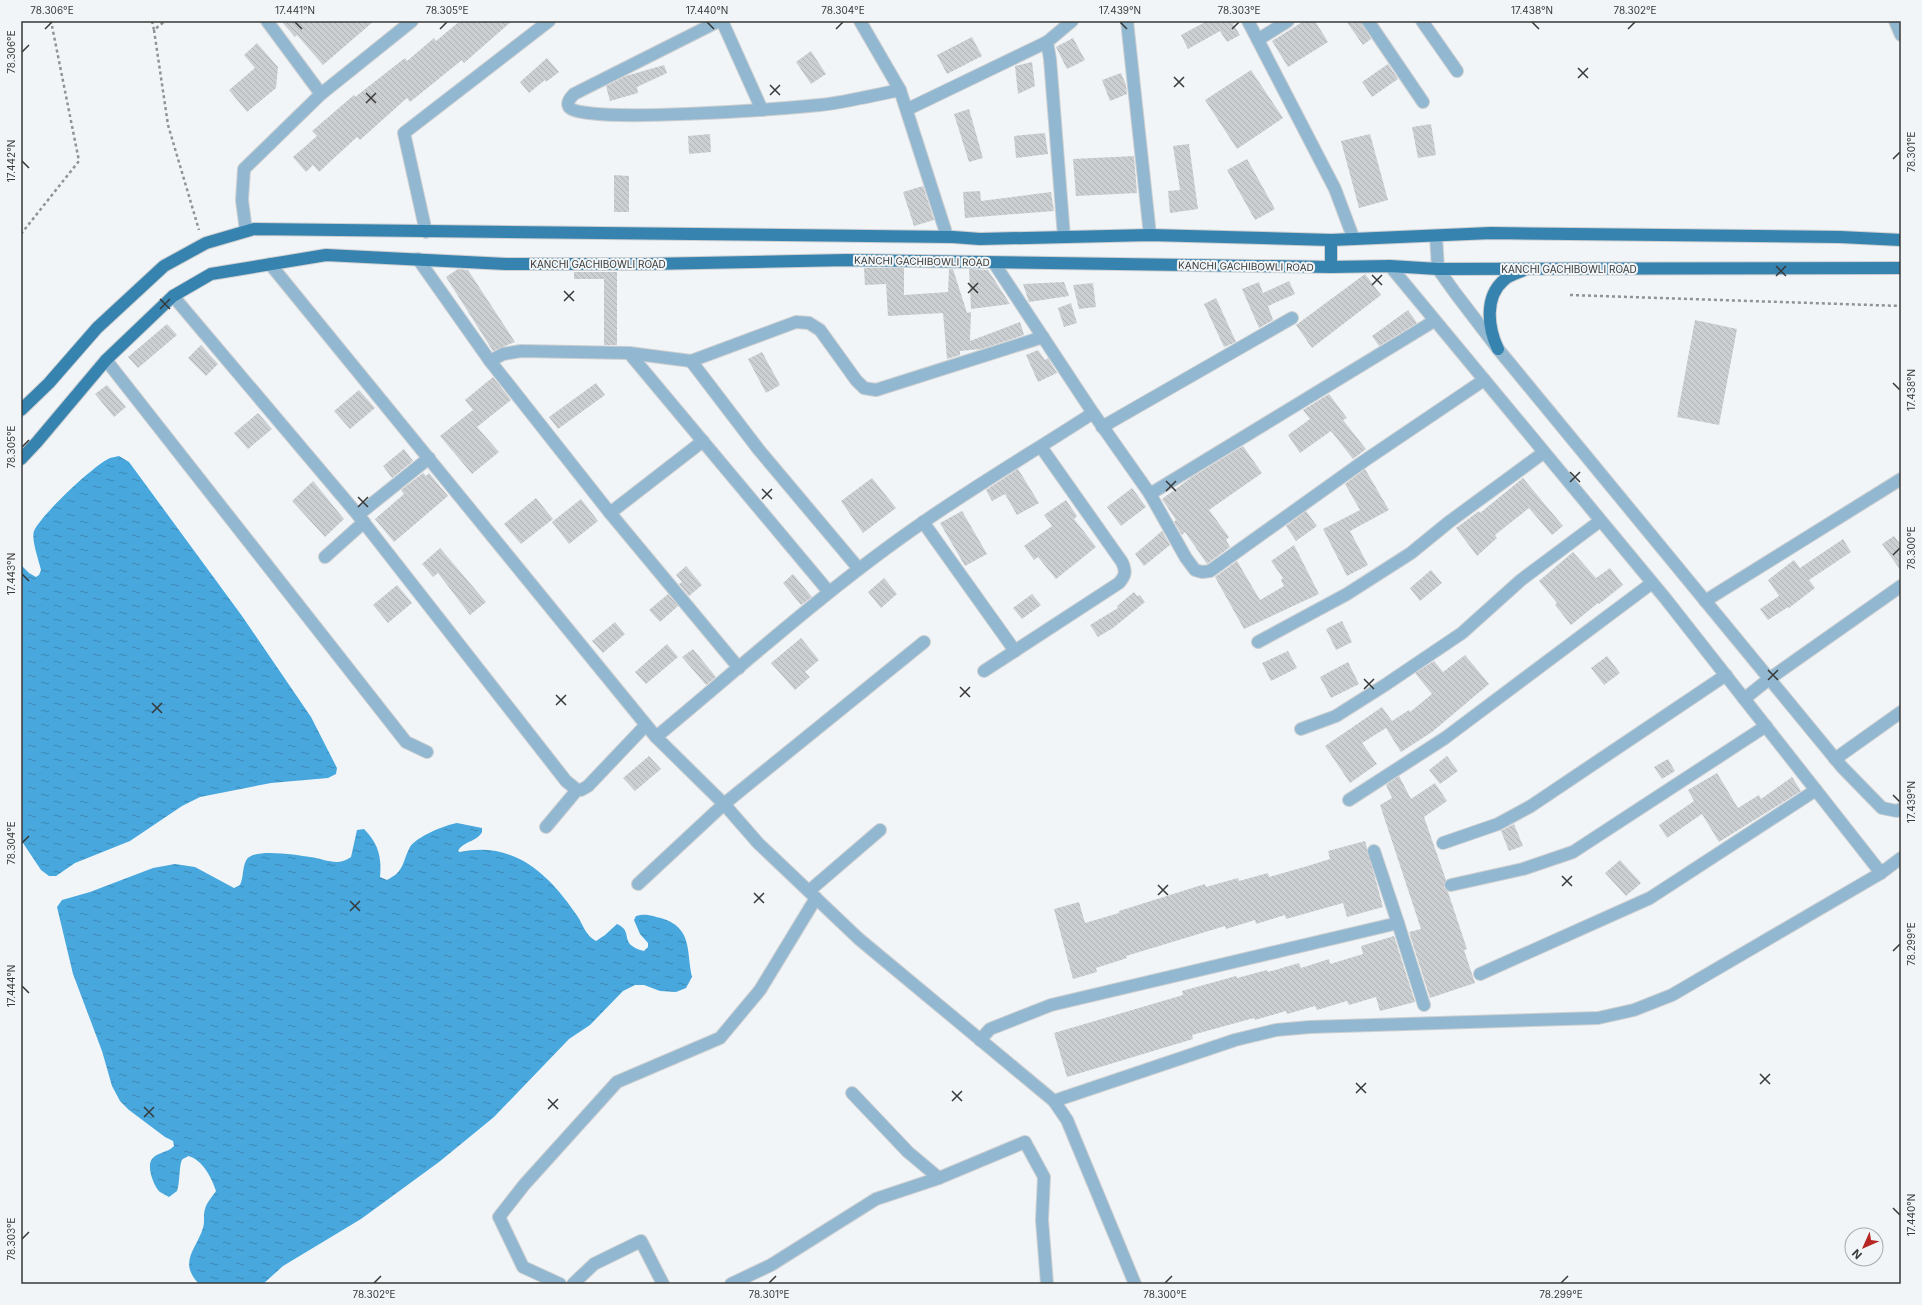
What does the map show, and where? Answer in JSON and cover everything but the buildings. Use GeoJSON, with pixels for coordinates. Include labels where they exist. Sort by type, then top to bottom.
{"type":"FeatureCollection","features":[{"type":"Feature","properties":{"kind":"main road"},"geometry":{"type":"LineString","coordinates":[[21,410],[49,383],[97,328],[164,266],[206,243],[254,229],[426,232],[947,236],[980,239],[1150,235],[1331,240],[1491,233],[1614,233],[1832,237],[1901,240]]}},
{"type":"Feature","properties":{"kind":"main road"},"geometry":{"type":"LineString","coordinates":[[1331,240],[1331,267]]}},
{"type":"Feature","properties":{"kind":"main road","name":"KANCHI GACHIBOWLI ROAD"},"geometry":{"type":"LineString","coordinates":[[21,458],[37,442],[106,360],[173,296],[211,274],[326,255],[521,264],[647,264],[847,260],[1331,267],[1390,266],[1438,269],[1901,268]]}},
{"type":"Feature","properties":{"kind":"main road"},"geometry":{"type":"LineString","coordinates":[[1498,349],[1492,335],[1490,316],[1494,295],[1504,280],[1527,269]]}},
{"type":"Feature","properties":{"kind":"street"},"geometry":{"type":"LineString","coordinates":[[267,21],[321,94]]}},
{"type":"Feature","properties":{"kind":"street"},"geometry":{"type":"LineString","coordinates":[[246,231],[242,200],[244,169],[321,94],[412,21]]}},
{"type":"Feature","properties":{"kind":"street"},"geometry":{"type":"LineString","coordinates":[[426,232],[404,133],[549,21]]}},
{"type":"Feature","properties":{"kind":"street"},"geometry":{"type":"LineString","coordinates":[[762,110],[720,21],[574,94],[569,99],[568,104],[570,108],[576,112],[613,115],[762,110],[820,105],[900,90]]}},
{"type":"Feature","properties":{"kind":"street"},"geometry":{"type":"LineString","coordinates":[[908,109],[1047,42],[1072,21]]}},
{"type":"Feature","properties":{"kind":"street"},"geometry":{"type":"LineString","coordinates":[[1127,21],[1150,235]]}},
{"type":"Feature","properties":{"kind":"street"},"geometry":{"type":"LineString","coordinates":[[1248,21],[1259,39],[1335,189],[1353,238]]}},
{"type":"Feature","properties":{"kind":"street"},"geometry":{"type":"LineString","coordinates":[[1259,39],[1288,21]]}},
{"type":"Feature","properties":{"kind":"street"},"geometry":{"type":"LineString","coordinates":[[1368,21],[1423,102]]}},
{"type":"Feature","properties":{"kind":"street"},"geometry":{"type":"LineString","coordinates":[[1422,21],[1457,71]]}},
{"type":"Feature","properties":{"kind":"street"},"geometry":{"type":"LineString","coordinates":[[1895,21],[1901,35]]}},
{"type":"Feature","properties":{"kind":"street"},"geometry":{"type":"LineString","coordinates":[[865,23],[900,90],[908,109],[947,236]]}},
{"type":"Feature","properties":{"kind":"street"},"geometry":{"type":"LineString","coordinates":[[1047,42],[1050,59],[1064,237]]}},
{"type":"Feature","properties":{"kind":"street"},"geometry":{"type":"LineString","coordinates":[[1436,236],[1438,269],[1498,349],[1835,759],[1882,808],[1897,811],[1901,809]]}},
{"type":"Feature","properties":{"kind":"street"},"geometry":{"type":"LineString","coordinates":[[418,259],[490,361],[610,513],[739,668]]}},
{"type":"Feature","properties":{"kind":"street"},"geometry":{"type":"LineString","coordinates":[[994,263],[1093,413],[1150,494],[1195,570],[1202,572],[1210,570],[1364,461],[1484,380]]}},
{"type":"Feature","properties":{"kind":"street"},"geometry":{"type":"LineString","coordinates":[[270,264],[656,737],[724,804],[758,843],[859,939],[1054,1100],[1067,1120],[1135,1284]]}},
{"type":"Feature","properties":{"kind":"street"},"geometry":{"type":"LineString","coordinates":[[1390,266],[1652,583],[1882,873]]}},
{"type":"Feature","properties":{"kind":"street"},"geometry":{"type":"LineString","coordinates":[[173,296],[361,519],[566,781],[577,790]]}},
{"type":"Feature","properties":{"kind":"street"},"geometry":{"type":"LineString","coordinates":[[1102,426],[1292,318]]}},
{"type":"Feature","properties":{"kind":"street"},"geometry":{"type":"LineString","coordinates":[[1150,494],[1434,321]]}},
{"type":"Feature","properties":{"kind":"street"},"geometry":{"type":"LineString","coordinates":[[490,361],[503,354],[520,351],[629,353],[691,362],[796,322],[809,323],[820,330],[856,380],[864,388],[876,390],[1043,337]]}},
{"type":"Feature","properties":{"kind":"street"},"geometry":{"type":"LineString","coordinates":[[629,353],[829,592]]}},
{"type":"Feature","properties":{"kind":"street"},"geometry":{"type":"LineString","coordinates":[[106,360],[406,742],[426,752]]}},
{"type":"Feature","properties":{"kind":"street"},"geometry":{"type":"LineString","coordinates":[[691,362],[759,450],[859,569]]}},
{"type":"Feature","properties":{"kind":"street"},"geometry":{"type":"LineString","coordinates":[[656,737],[829,592],[859,569],[923,522],[1093,413]]}},
{"type":"Feature","properties":{"kind":"street"},"geometry":{"type":"LineString","coordinates":[[610,513],[703,441]]}},
{"type":"Feature","properties":{"kind":"street"},"geometry":{"type":"LineString","coordinates":[[984,671],[1119,583],[1124,577],[1125,570],[1122,562],[1041,447]]}},
{"type":"Feature","properties":{"kind":"street"},"geometry":{"type":"LineString","coordinates":[[1258,642],[1348,594],[1412,553],[1449,522],[1543,453]]}},
{"type":"Feature","properties":{"kind":"street"},"geometry":{"type":"LineString","coordinates":[[325,557],[361,519],[429,458]]}},
{"type":"Feature","properties":{"kind":"street"},"geometry":{"type":"LineString","coordinates":[[1705,601],[1901,479]]}},
{"type":"Feature","properties":{"kind":"street"},"geometry":{"type":"LineString","coordinates":[[1301,729],[1336,716],[1462,633],[1521,580],[1600,520]]}},
{"type":"Feature","properties":{"kind":"street"},"geometry":{"type":"LineString","coordinates":[[923,522],[1014,651]]}},
{"type":"Feature","properties":{"kind":"street"},"geometry":{"type":"LineString","coordinates":[[1349,800],[1445,738],[1652,583]]}},
{"type":"Feature","properties":{"kind":"street"},"geometry":{"type":"LineString","coordinates":[[1744,698],[1901,586]]}},
{"type":"Feature","properties":{"kind":"street"},"geometry":{"type":"LineString","coordinates":[[638,884],[724,804],[924,642]]}},
{"type":"Feature","properties":{"kind":"street"},"geometry":{"type":"LineString","coordinates":[[1443,843],[1498,824],[1531,806],[1726,675]]}},
{"type":"Feature","properties":{"kind":"street"},"geometry":{"type":"LineString","coordinates":[[1835,759],[1901,712]]}},
{"type":"Feature","properties":{"kind":"street"},"geometry":{"type":"LineString","coordinates":[[546,827],[577,790],[581,790],[588,786],[646,725]]}},
{"type":"Feature","properties":{"kind":"street"},"geometry":{"type":"LineString","coordinates":[[1451,885],[1523,869],[1573,852],[1766,726]]}},
{"type":"Feature","properties":{"kind":"street"},"geometry":{"type":"LineString","coordinates":[[1480,974],[1650,898],[1816,790]]}},
{"type":"Feature","properties":{"kind":"street"},"geometry":{"type":"LineString","coordinates":[[560,1284],[523,1267],[499,1218],[524,1185],[617,1082],[720,1038],[760,990],[813,895],[880,830]]}},
{"type":"Feature","properties":{"kind":"street"},"geometry":{"type":"LineString","coordinates":[[1374,851],[1424,1005]]}},
{"type":"Feature","properties":{"kind":"street"},"geometry":{"type":"LineString","coordinates":[[1054,1100],[1234,1040],[1276,1030],[1310,1027],[1598,1018],[1634,1010],[1672,995],[1882,873],[1901,858]]}},
{"type":"Feature","properties":{"kind":"street"},"geometry":{"type":"LineString","coordinates":[[980,1040],[990,1029],[1051,1005],[1398,923]]}},
{"type":"Feature","properties":{"kind":"street"},"geometry":{"type":"LineString","coordinates":[[852,1093],[908,1152],[939,1178]]}},
{"type":"Feature","properties":{"kind":"street"},"geometry":{"type":"LineString","coordinates":[[731,1284],[771,1265],[876,1199],[939,1178],[1025,1142],[1044,1177],[1042,1220],[1047,1284]]}},
{"type":"Feature","properties":{"kind":"street"},"geometry":{"type":"LineString","coordinates":[[573,1284],[594,1264],[641,1241],[663,1284]]}},
{"type":"Feature","properties":{"kind":"path"},"geometry":{"type":"LineString","coordinates":[[21,234],[79,161],[51,21]]}},
{"type":"Feature","properties":{"kind":"path"},"geometry":{"type":"LineString","coordinates":[[152,21],[168,125],[197,226],[206,243]]}},
{"type":"Feature","properties":{"kind":"path"},"geometry":{"type":"LineString","coordinates":[[154,30],[165,21]]}},
{"type":"Feature","properties":{"kind":"path"},"geometry":{"type":"LineString","coordinates":[[1570,295],[1901,306]]}},
{"type":"Feature","properties":{"kind":"water"},"geometry":{"type":"Polygon","coordinates":[[[119,456],[129,462],[242,616],[311,717],[337,768],[336,774],[328,778],[271,783],[200,797],[182,806],[130,841],[75,863],[56,876],[49,876],[41,870],[21,840],[21,565],[29,573],[36,577],[39,575],[41,570],[34,544],[34,531],[57,503],[92,470],[102,462],[119,456]]]}},
{"type":"Feature","properties":{"kind":"water"},"geometry":{"type":"Polygon","coordinates":[[[457,823],[482,828],[482,832],[477,838],[463,845],[458,851],[498,851],[514,856],[529,864],[555,887],[567,901],[587,933],[596,941],[617,924],[625,931],[631,945],[644,951],[648,947],[648,943],[640,934],[634,920],[636,916],[648,915],[671,922],[683,934],[688,949],[692,977],[686,988],[676,992],[660,991],[644,985],[635,985],[623,991],[590,1025],[569,1039],[494,1117],[439,1162],[361,1219],[283,1266],[263,1284],[199,1284],[190,1269],[190,1256],[203,1228],[204,1211],[206,1206],[216,1191],[209,1175],[202,1165],[198,1161],[188,1156],[182,1159],[181,1162],[177,1191],[169,1197],[160,1192],[155,1186],[150,1171],[150,1162],[154,1157],[172,1148],[174,1146],[173,1141],[165,1137],[129,1110],[120,1101],[112,1086],[102,1051],[73,974],[57,907],[62,900],[90,892],[153,868],[175,864],[195,867],[234,888],[240,885],[244,865],[247,859],[258,854],[287,854],[331,862],[341,862],[351,857],[357,830],[364,829],[376,845],[380,857],[380,877],[387,880],[393,877],[400,870],[407,852],[413,843],[431,832],[457,823]]]}}]}
